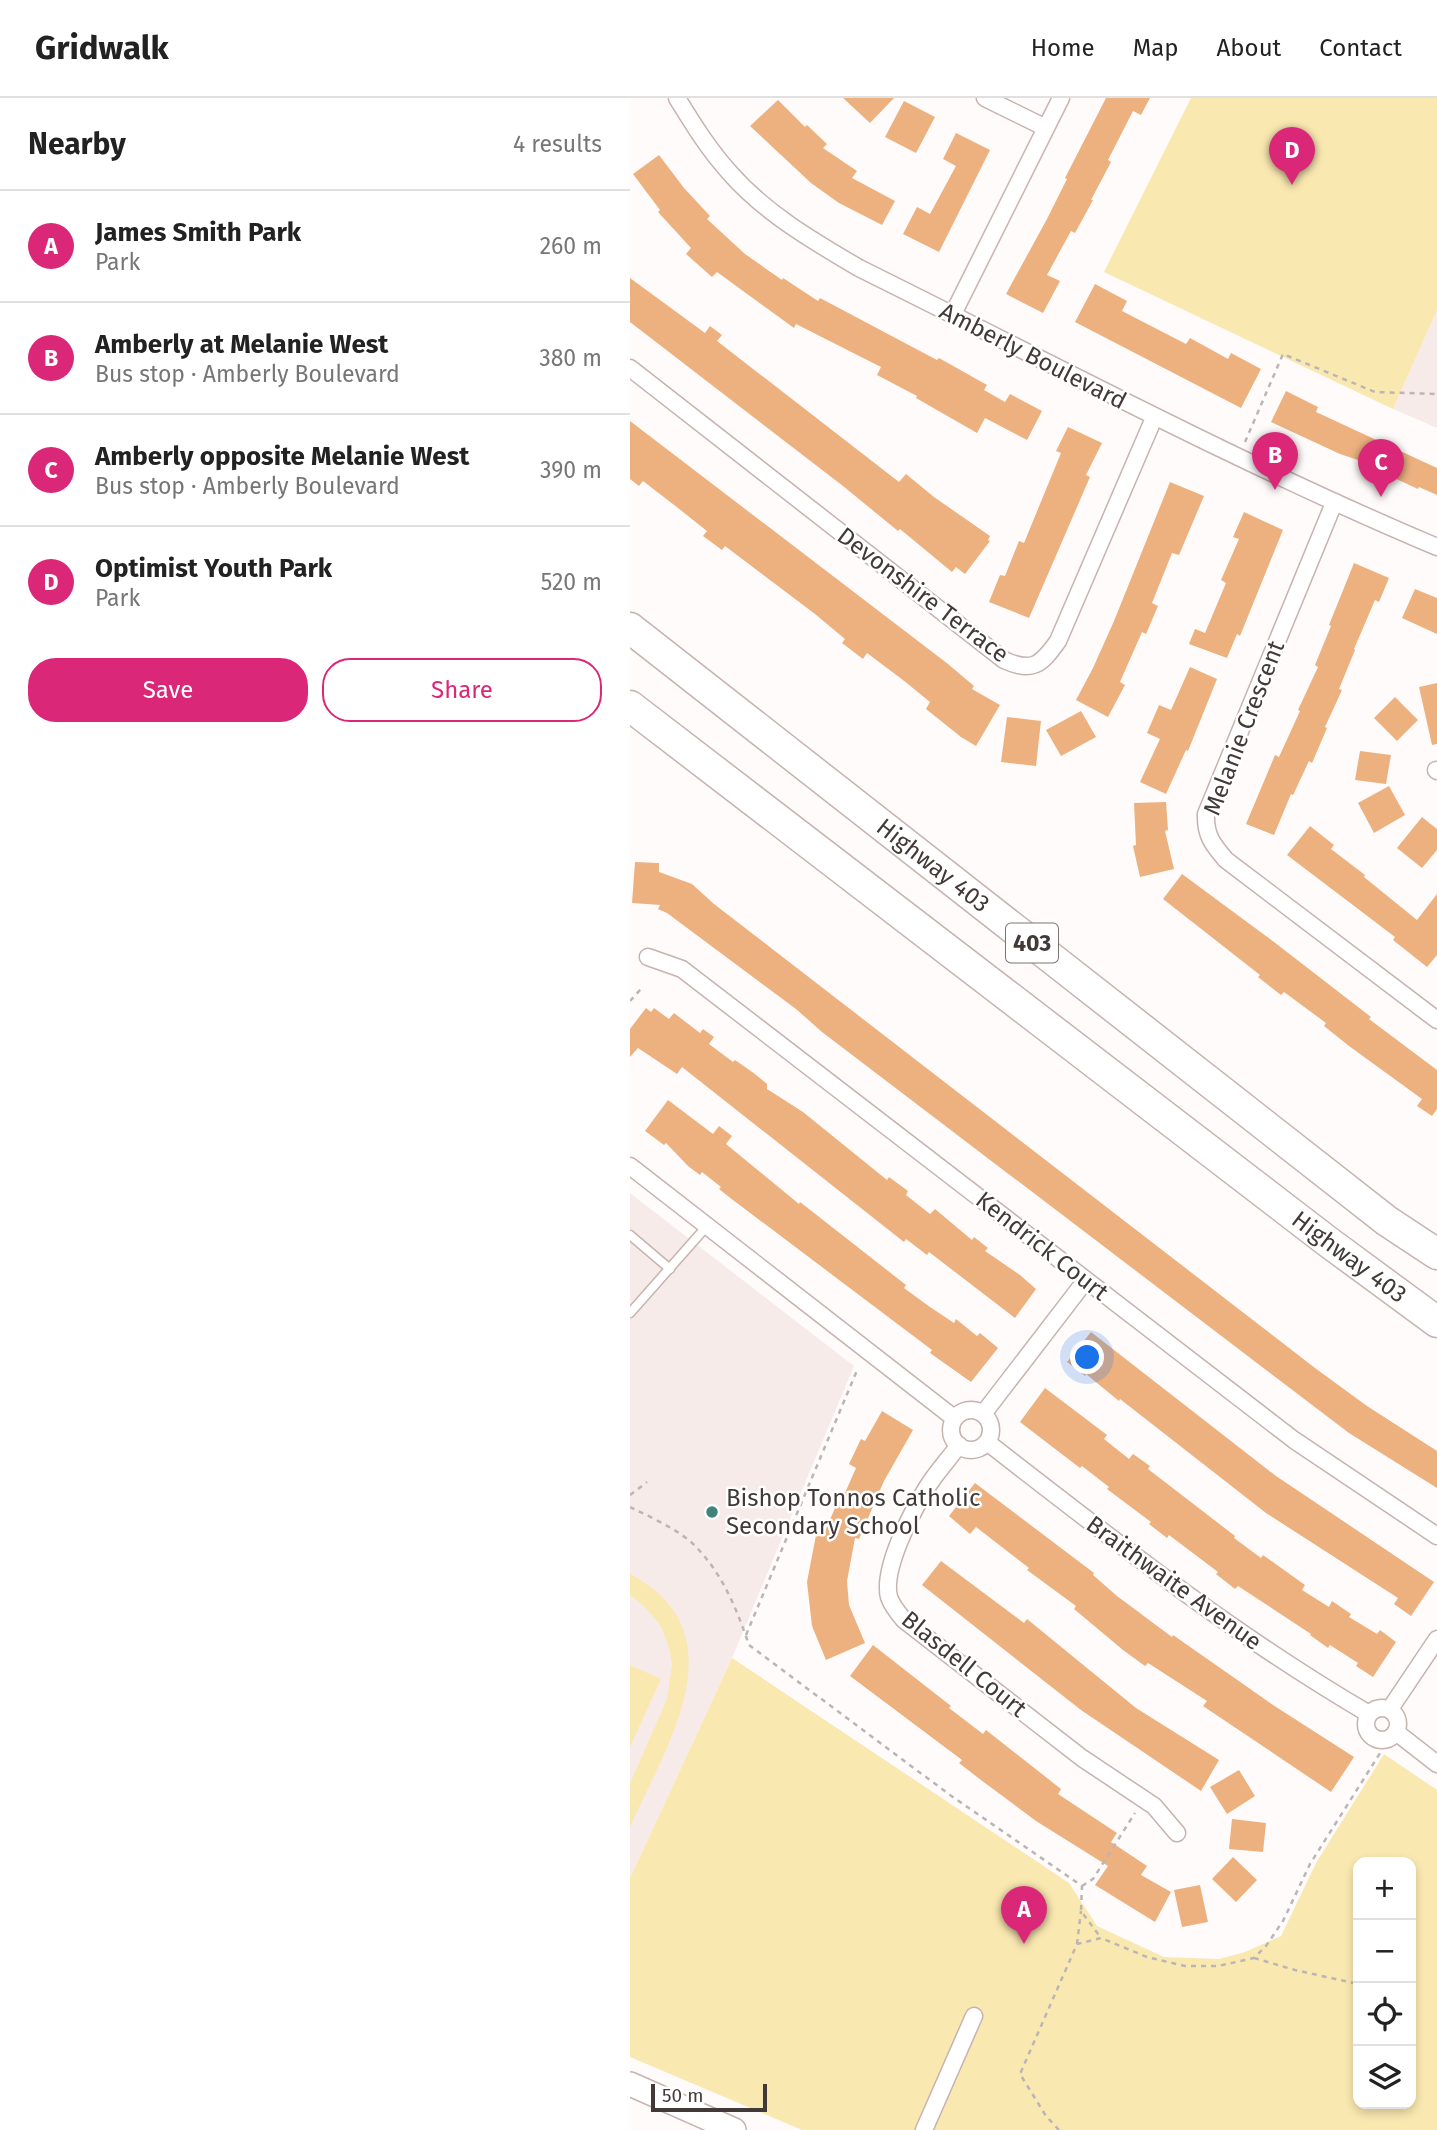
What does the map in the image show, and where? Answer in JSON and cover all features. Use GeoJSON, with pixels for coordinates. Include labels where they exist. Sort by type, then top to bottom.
{"type":"FeatureCollection","features":[{"type":"Feature","properties":{"kind":"highway","name":"Highway 403"},"geometry":{"type":"LineString","coordinates":[[630,628],[1387,1221],[1437,1254]]}},
{"type":"Feature","properties":{"kind":"highway","name":"Highway 403"},"geometry":{"type":"LineString","coordinates":[[630,706],[1316,1233],[1437,1322]]}},
{"type":"Feature","properties":{"kind":"main road"},"geometry":{"type":"LineString","coordinates":[[630,2084],[734,2130]]}},
{"type":"Feature","properties":{"kind":"street","name":"Amberly Boulevard"},"geometry":{"type":"LineString","coordinates":[[677,98],[695,128],[730,174],[774,213],[859,268],[1154,418],[1334,503],[1437,547]]}},
{"type":"Feature","properties":{"kind":"street"},"geometry":{"type":"LineString","coordinates":[[985,98],[1046,128]]}},
{"type":"Feature","properties":{"kind":"street"},"geometry":{"type":"LineString","coordinates":[[953,314],[1061,98]]}},
{"type":"Feature","properties":{"kind":"street","name":"Devonshire Terrace"},"geometry":{"type":"LineString","coordinates":[[630,368],[1004,660],[1020,667],[1034,665],[1045,659],[1058,641],[1154,418]]}},
{"type":"Feature","properties":{"kind":"street","name":"Melanie Crescent"},"geometry":{"type":"LineString","coordinates":[[1334,503],[1206,814],[1206,828],[1212,845],[1226,860],[1436,1018]]}},
{"type":"Feature","properties":{"kind":"street","name":"Kendrick Court"},"geometry":{"type":"LineString","coordinates":[[648,957],[682,969],[1309,1451],[1437,1536]]}},
{"type":"Feature","properties":{"kind":"street"},"geometry":{"type":"LineString","coordinates":[[630,1167],[954,1418]]}},
{"type":"Feature","properties":{"kind":"street"},"geometry":{"type":"LineString","coordinates":[[983,1414],[1086,1280]]}},
{"type":"Feature","properties":{"kind":"street"},"geometry":{"type":"LineString","coordinates":[[970,1409],[983,1414],[990,1423],[991,1430],[987,1442],[977,1449],[964,1449],[951,1436],[950,1429],[954,1418],[970,1409]]}},
{"type":"Feature","properties":{"kind":"street","name":"Braithwaite Avenue"},"geometry":{"type":"LineString","coordinates":[[987,1442],[1180,1591],[1324,1688],[1369,1714]]}},
{"type":"Feature","properties":{"kind":"street","name":"Blasdell Court"},"geometry":{"type":"LineString","coordinates":[[959,1445],[927,1487],[895,1555],[888,1578],[890,1598],[896,1611],[904,1620],[1082,1758],[1154,1806],[1177,1833]]}},
{"type":"Feature","properties":{"kind":"street"},"geometry":{"type":"LineString","coordinates":[[1390,1709],[1437,1639]]}},
{"type":"Feature","properties":{"kind":"street"},"geometry":{"type":"LineString","coordinates":[[1381,1707],[1390,1709],[1398,1721],[1396,1732],[1388,1739],[1374,1738],[1366,1728],[1369,1714],[1381,1707]]}},
{"type":"Feature","properties":{"kind":"street"},"geometry":{"type":"LineString","coordinates":[[1396,1732],[1437,1764]]}},
{"type":"Feature","properties":{"kind":"street"},"geometry":{"type":"LineString","coordinates":[[924,2130],[974,2015]]}},
{"type":"Feature","properties":{"kind":"lane"},"geometry":{"type":"LineString","coordinates":[[630,1312],[708,1226]]}},
{"type":"Feature","properties":{"kind":"lane"},"geometry":{"type":"LineString","coordinates":[[630,1235],[670,1269]]}},
{"type":"Feature","properties":{"kind":"path"},"geometry":{"type":"LineString","coordinates":[[1238,458],[1283,354],[1375,391],[1437,394]]}},
{"type":"Feature","properties":{"kind":"path"},"geometry":{"type":"LineString","coordinates":[[630,1001],[641,989]]}},
{"type":"Feature","properties":{"kind":"path"},"geometry":{"type":"LineString","coordinates":[[746,1635],[859,1367]]}},
{"type":"Feature","properties":{"kind":"path"},"geometry":{"type":"LineString","coordinates":[[630,1495],[647,1482]]}},
{"type":"Feature","properties":{"kind":"path"},"geometry":{"type":"LineString","coordinates":[[630,1507],[691,1543],[721,1578],[736,1605],[749,1645],[950,1795],[1082,1886]]}},
{"type":"Feature","properties":{"kind":"path"},"geometry":{"type":"LineString","coordinates":[[1254,1958],[1266,1946],[1283,1920],[1310,1864],[1382,1750]]}},
{"type":"Feature","properties":{"kind":"path"},"geometry":{"type":"LineString","coordinates":[[1082,1886],[1093,1879],[1136,1812]]}},
{"type":"Feature","properties":{"kind":"path"},"geometry":{"type":"LineString","coordinates":[[1059,2130],[1046,2116],[1020,2074],[1077,1944],[1082,1886]]}},
{"type":"Feature","properties":{"kind":"path"},"geometry":{"type":"LineString","coordinates":[[1081,1911],[1101,1938],[1147,1957],[1185,1966],[1218,1966],[1254,1958],[1354,1983]]}},
{"type":"Feature","properties":{"kind":"path"},"geometry":{"type":"LineString","coordinates":[[1077,1944],[1101,1938]]}},
{"type":"Feature","properties":{"kind":"shaded area"},"geometry":{"type":"Polygon","coordinates":[[[1191,98],[1437,98],[1437,310],[1393,409],[1104,272],[1191,98]]]}},
{"type":"Feature","properties":{"kind":"shaded area"},"geometry":{"type":"Polygon","coordinates":[[[1437,310],[1437,428],[1393,409],[1437,310]]]}},
{"type":"Feature","properties":{"kind":"shaded area","name":"Bishop Tonnos Catholic Secondary School"},"geometry":{"type":"Polygon","coordinates":[[[630,1193],[854,1366],[732,1658],[630,1878],[630,1193]]]}},
{"type":"Feature","properties":{"kind":"shaded area"},"geometry":{"type":"Polygon","coordinates":[[[630,1574],[664,1598],[682,1627],[689,1659],[686,1692],[675,1727],[630,1827],[630,1783],[667,1699],[672,1665],[661,1626],[644,1606],[630,1595],[630,1574]]]}},
{"type":"Feature","properties":{"kind":"shaded area"},"geometry":{"type":"Polygon","coordinates":[[[732,1658],[1069,1883],[1097,1926],[1164,1957],[1219,1959],[1245,1952],[1281,1936],[1316,1863],[1384,1754],[1437,1790],[1437,2130],[802,2130],[630,2057],[630,1878],[732,1658]]]}},
{"type":"Feature","properties":{"kind":"shaded area"},"geometry":{"type":"Polygon","coordinates":[[[630,1665],[661,1679],[630,1747],[630,1665]]]}},
{"type":"Feature","properties":{"kind":"building"},"geometry":{"type":"Polygon","coordinates":[[[843,98],[894,98],[870,123],[843,98]]]}},
{"type":"Feature","properties":{"kind":"building"},"geometry":{"type":"Polygon","coordinates":[[[1106,98],[1150,98],[1141,115],[1133,111],[1108,160],[1111,162],[1093,200],[1075,233],[1071,231],[1047,275],[1060,281],[1043,313],[1006,294],[1047,219],[1106,98]]]}},
{"type":"Feature","properties":{"kind":"building"},"geometry":{"type":"Polygon","coordinates":[[[778,100],[827,144],[823,148],[857,171],[852,178],[895,201],[882,225],[839,203],[811,183],[750,126],[778,100]]]}},
{"type":"Feature","properties":{"kind":"building"},"geometry":{"type":"Polygon","coordinates":[[[904,101],[935,117],[916,153],[885,137],[904,101]]]}},
{"type":"Feature","properties":{"kind":"building"},"geometry":{"type":"Polygon","coordinates":[[[956,133],[990,150],[939,252],[903,234],[917,207],[930,214],[956,166],[943,159],[956,133]]]}},
{"type":"Feature","properties":{"kind":"building"},"geometry":{"type":"Polygon","coordinates":[[[659,155],[710,216],[707,219],[745,254],[782,280],[783,278],[818,301],[820,298],[937,360],[939,358],[987,385],[984,390],[1005,402],[1010,394],[1042,411],[1027,440],[985,418],[977,433],[877,375],[881,367],[796,324],[794,328],[717,272],[712,277],[686,254],[691,248],[658,212],[660,210],[633,174],[659,155]]]}},
{"type":"Feature","properties":{"kind":"building"},"geometry":{"type":"Polygon","coordinates":[[[630,278],[705,333],[710,326],[722,335],[717,341],[899,482],[906,474],[990,536],[990,541],[965,574],[956,567],[952,572],[630,322],[630,278]]]}},
{"type":"Feature","properties":{"kind":"building"},"geometry":{"type":"Polygon","coordinates":[[[1095,284],[1127,301],[1122,311],[1186,344],[1190,338],[1228,359],[1231,353],[1261,369],[1241,408],[1075,322],[1095,284]]]}},
{"type":"Feature","properties":{"kind":"building"},"geometry":{"type":"Polygon","coordinates":[[[1286,391],[1318,407],[1316,412],[1437,468],[1437,495],[1419,487],[1418,489],[1366,465],[1367,463],[1340,454],[1271,422],[1286,391]]]}},
{"type":"Feature","properties":{"kind":"building"},"geometry":{"type":"Polygon","coordinates":[[[630,421],[948,664],[974,686],[972,689],[1000,705],[976,746],[926,709],[930,702],[903,680],[867,653],[863,659],[842,643],[845,639],[815,614],[725,546],[722,550],[703,536],[707,531],[678,508],[643,481],[639,486],[630,479],[630,421]]]}},
{"type":"Feature","properties":{"kind":"building"},"geometry":{"type":"Polygon","coordinates":[[[1068,427],[1102,443],[1086,475],[1090,477],[1029,618],[989,602],[1000,575],[1005,576],[1019,541],[1024,543],[1061,453],[1056,451],[1068,427]]]}},
{"type":"Feature","properties":{"kind":"building"},"geometry":{"type":"Polygon","coordinates":[[[1170,482],[1204,496],[1179,555],[1172,553],[1152,603],[1158,606],[1146,634],[1142,632],[1120,682],[1125,685],[1108,717],[1076,700],[1114,621],[1170,482]]]}},
{"type":"Feature","properties":{"kind":"building"},"geometry":{"type":"Polygon","coordinates":[[[1244,512],[1283,530],[1240,636],[1237,634],[1227,658],[1189,644],[1195,629],[1205,633],[1226,583],[1221,580],[1239,539],[1233,537],[1244,512]]]}},
{"type":"Feature","properties":{"kind":"building"},"geometry":{"type":"Polygon","coordinates":[[[1354,563],[1389,578],[1379,602],[1375,600],[1354,649],[1339,689],[1342,690],[1312,763],[1309,761],[1293,795],[1291,794],[1274,835],[1246,824],[1275,755],[1279,757],[1300,711],[1298,710],[1318,667],[1315,665],[1331,626],[1329,625],[1354,563]]]}},
{"type":"Feature","properties":{"kind":"building"},"geometry":{"type":"Polygon","coordinates":[[[1415,589],[1437,598],[1437,634],[1402,618],[1415,589]]]}},
{"type":"Feature","properties":{"kind":"building"},"geometry":{"type":"Polygon","coordinates":[[[1190,667],[1217,679],[1188,751],[1186,750],[1166,794],[1140,782],[1160,739],[1147,733],[1159,705],[1171,710],[1190,667]]]}},
{"type":"Feature","properties":{"kind":"building"},"geometry":{"type":"Polygon","coordinates":[[[1437,683],[1437,744],[1432,745],[1419,687],[1437,683]]]}},
{"type":"Feature","properties":{"kind":"building"},"geometry":{"type":"Polygon","coordinates":[[[1395,697],[1418,720],[1397,741],[1374,718],[1395,697]]]}},
{"type":"Feature","properties":{"kind":"building"},"geometry":{"type":"Polygon","coordinates":[[[1081,711],[1096,737],[1061,756],[1046,730],[1081,711]]]}},
{"type":"Feature","properties":{"kind":"building"},"geometry":{"type":"Polygon","coordinates":[[[1007,717],[1041,721],[1036,766],[1001,762],[1007,717]]]}},
{"type":"Feature","properties":{"kind":"building"},"geometry":{"type":"Polygon","coordinates":[[[1360,751],[1391,755],[1386,784],[1355,780],[1360,751]]]}},
{"type":"Feature","properties":{"kind":"building"},"geometry":{"type":"Polygon","coordinates":[[[1389,786],[1405,815],[1374,833],[1358,803],[1389,786]]]}},
{"type":"Feature","properties":{"kind":"building"},"geometry":{"type":"Polygon","coordinates":[[[1166,802],[1168,830],[1165,831],[1174,869],[1140,877],[1133,846],[1136,845],[1134,803],[1166,802]]]}},
{"type":"Feature","properties":{"kind":"building"},"geometry":{"type":"Polygon","coordinates":[[[1422,817],[1437,829],[1437,850],[1422,868],[1397,848],[1422,817]]]}},
{"type":"Feature","properties":{"kind":"building"},"geometry":{"type":"Polygon","coordinates":[[[1310,826],[1334,845],[1331,849],[1417,920],[1437,894],[1437,955],[1427,967],[1393,940],[1395,937],[1287,855],[1310,826]]]}},
{"type":"Feature","properties":{"kind":"building"},"geometry":{"type":"Polygon","coordinates":[[[635,862],[659,863],[659,872],[692,884],[714,904],[1315,1368],[1367,1406],[1437,1451],[1437,1488],[1349,1433],[822,1032],[796,1009],[658,909],[660,905],[632,903],[635,862]]]}},
{"type":"Feature","properties":{"kind":"building"},"geometry":{"type":"Polygon","coordinates":[[[1182,874],[1274,942],[1437,1070],[1437,1109],[1432,1116],[1417,1106],[1422,1099],[1349,1046],[1324,1026],[1326,1023],[1284,992],[1281,995],[1258,977],[1260,975],[1163,899],[1182,874]]]}},
{"type":"Feature","properties":{"kind":"building"},"geometry":{"type":"Polygon","coordinates":[[[646,1008],[651,1012],[654,1008],[669,1019],[674,1013],[700,1033],[703,1029],[714,1037],[709,1044],[755,1074],[767,1084],[767,1089],[803,1112],[887,1180],[889,1177],[908,1191],[906,1195],[930,1214],[935,1209],[972,1240],[974,1237],[988,1248],[985,1251],[1036,1289],[1015,1318],[929,1252],[927,1255],[906,1239],[904,1242],[682,1067],[677,1074],[638,1048],[630,1057],[630,1029],[646,1008]]]}},
{"type":"Feature","properties":{"kind":"building"},"geometry":{"type":"Polygon","coordinates":[[[668,1100],[713,1134],[719,1126],[732,1136],[726,1144],[799,1204],[800,1202],[906,1285],[904,1288],[954,1323],[956,1319],[977,1336],[980,1333],[998,1348],[971,1382],[729,1197],[702,1172],[700,1175],[688,1166],[666,1143],[664,1145],[645,1131],[668,1100]]]}},
{"type":"Feature","properties":{"kind":"building"},"geometry":{"type":"Polygon","coordinates":[[[1091,1332],[1276,1476],[1434,1582],[1411,1616],[1394,1604],[1398,1598],[1266,1513],[1120,1399],[1119,1401],[1067,1362],[1091,1332]]]}},
{"type":"Feature","properties":{"kind":"building"},"geometry":{"type":"Polygon","coordinates":[[[1045,1388],[1107,1435],[1104,1439],[1129,1459],[1133,1454],[1150,1466],[1148,1469],[1235,1536],[1234,1538],[1305,1585],[1302,1590],[1329,1607],[1332,1601],[1351,1614],[1349,1617],[1377,1634],[1380,1630],[1396,1642],[1373,1677],[1356,1666],[1358,1663],[1330,1645],[1328,1648],[1238,1586],[1235,1589],[1216,1574],[1218,1572],[1169,1535],[1167,1538],[1149,1524],[1151,1522],[1107,1489],[1109,1487],[1082,1466],[1080,1468],[1020,1422],[1045,1388]]]}},
{"type":"Feature","properties":{"kind":"building"},"geometry":{"type":"Polygon","coordinates":[[[882,1411],[913,1430],[884,1481],[859,1539],[855,1538],[847,1581],[849,1605],[865,1643],[826,1660],[812,1626],[807,1582],[816,1535],[823,1536],[856,1468],[849,1464],[861,1439],[865,1441],[882,1411]]]}},
{"type":"Feature","properties":{"kind":"building"},"geometry":{"type":"Polygon","coordinates":[[[975,1483],[1094,1573],[1093,1575],[1117,1596],[1172,1637],[1173,1635],[1273,1705],[1354,1757],[1331,1792],[1203,1706],[1207,1701],[1148,1663],[1145,1666],[1123,1650],[1074,1609],[1076,1606],[1027,1570],[1029,1568],[976,1527],[970,1534],[949,1516],[975,1483]]]}},
{"type":"Feature","properties":{"kind":"building"},"geometry":{"type":"Polygon","coordinates":[[[941,1561],[1024,1623],[1027,1619],[1136,1708],[1219,1760],[1201,1791],[1081,1710],[922,1585],[941,1561]]]}},
{"type":"Feature","properties":{"kind":"building"},"geometry":{"type":"Polygon","coordinates":[[[873,1645],[951,1706],[949,1708],[983,1734],[986,1730],[1061,1789],[1058,1794],[1117,1833],[1111,1842],[1147,1866],[1141,1875],[1171,1892],[1155,1922],[1095,1885],[1108,1866],[1036,1821],[959,1763],[962,1760],[850,1676],[873,1645]]]}},
{"type":"Feature","properties":{"kind":"building"},"geometry":{"type":"Polygon","coordinates":[[[1239,1770],[1255,1796],[1227,1814],[1210,1787],[1239,1770]]]}},
{"type":"Feature","properties":{"kind":"building"},"geometry":{"type":"Polygon","coordinates":[[[1232,1819],[1266,1823],[1263,1852],[1229,1849],[1232,1819]]]}},
{"type":"Feature","properties":{"kind":"building"},"geometry":{"type":"Polygon","coordinates":[[[1233,1857],[1257,1880],[1236,1902],[1212,1879],[1233,1857]]]}},
{"type":"Feature","properties":{"kind":"building"},"geometry":{"type":"Polygon","coordinates":[[[1200,1885],[1208,1922],[1182,1927],[1174,1890],[1200,1885]]]}},
{"type":"Feature","properties":{"kind":"place","name":"Optimist Youth Park"},"geometry":{"type":"Point","coordinates":[1292,185]}},
{"type":"Feature","properties":{"kind":"place","name":"Amberly at Melanie West"},"geometry":{"type":"Point","coordinates":[1275,490]}},
{"type":"Feature","properties":{"kind":"place","name":"Amberly opposite Melanie West"},"geometry":{"type":"Point","coordinates":[1381,497]}},
{"type":"Feature","properties":{"kind":"place","name":"Bishop Tonnos Catholic Secondary School"},"geometry":{"type":"Point","coordinates":[712,1512]}},
{"type":"Feature","properties":{"kind":"place","name":"James Smith Park"},"geometry":{"type":"Point","coordinates":[1024,1944]}}]}
